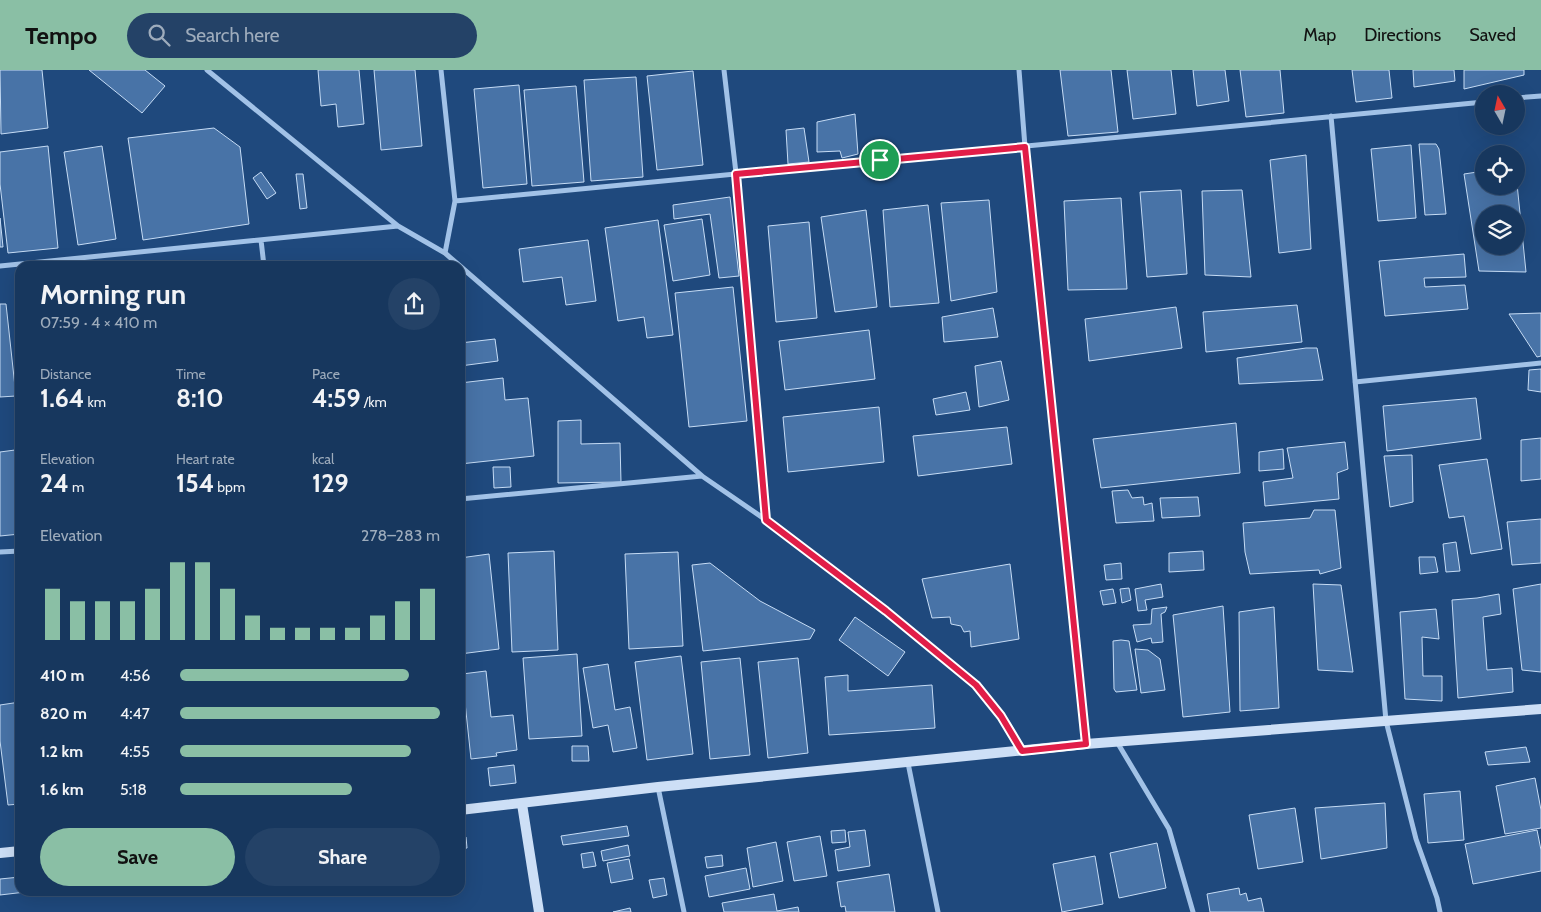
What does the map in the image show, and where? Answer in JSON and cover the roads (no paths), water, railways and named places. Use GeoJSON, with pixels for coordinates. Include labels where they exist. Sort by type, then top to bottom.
{"type":"FeatureCollection","features":[{"type":"Feature","properties":{"kind":"street"},"geometry":{"type":"LineString","coordinates":[[207,70],[398,226],[445,253],[454,261]]}},
{"type":"Feature","properties":{"kind":"street"},"geometry":{"type":"LineString","coordinates":[[441,70],[455,201],[445,253]]}},
{"type":"Feature","properties":{"kind":"street"},"geometry":{"type":"LineString","coordinates":[[724,70],[736,174],[766,520]]}},
{"type":"Feature","properties":{"kind":"street"},"geometry":{"type":"LineString","coordinates":[[1019,70],[1025,147],[1086,744]]}},
{"type":"Feature","properties":{"kind":"street"},"geometry":{"type":"LineString","coordinates":[[1525,97],[1541,96]]}},
{"type":"Feature","properties":{"kind":"street"},"geometry":{"type":"LineString","coordinates":[[455,201],[1475,103]]}},
{"type":"Feature","properties":{"kind":"street"},"geometry":{"type":"LineString","coordinates":[[1331,116],[1386,721],[1416,840],[1437,898],[1440,912]]}},
{"type":"Feature","properties":{"kind":"street"},"geometry":{"type":"LineString","coordinates":[[50,261],[398,226]]}},
{"type":"Feature","properties":{"kind":"street"},"geometry":{"type":"LineString","coordinates":[[261,240],[263,261]]}},
{"type":"Feature","properties":{"kind":"street"},"geometry":{"type":"LineString","coordinates":[[0,266],[15,265]]}},
{"type":"Feature","properties":{"kind":"street"},"geometry":{"type":"LineString","coordinates":[[465,270],[702,476],[766,520],[886,611],[976,685],[1001,716],[1022,751]]}},
{"type":"Feature","properties":{"kind":"street"},"geometry":{"type":"LineString","coordinates":[[1355,382],[1541,363]]}},
{"type":"Feature","properties":{"kind":"street"},"geometry":{"type":"LineString","coordinates":[[465,499],[702,476]]}},
{"type":"Feature","properties":{"kind":"street"},"geometry":{"type":"LineString","coordinates":[[0,552],[15,551]]}},
{"type":"Feature","properties":{"kind":"street"},"geometry":{"type":"LineString","coordinates":[[465,810],[1086,744],[1541,709]]}},
{"type":"Feature","properties":{"kind":"street"},"geometry":{"type":"LineString","coordinates":[[1117,742],[1169,829],[1193,912]]}},
{"type":"Feature","properties":{"kind":"street"},"geometry":{"type":"LineString","coordinates":[[908,763],[938,912]]}},
{"type":"Feature","properties":{"kind":"street"},"geometry":{"type":"LineString","coordinates":[[658,788],[684,912]]}},
{"type":"Feature","properties":{"kind":"street"},"geometry":{"type":"LineString","coordinates":[[522,804],[539,912]]}},
{"type":"Feature","properties":{"kind":"street"},"geometry":{"type":"LineString","coordinates":[[0,853],[15,852]]}}]}
